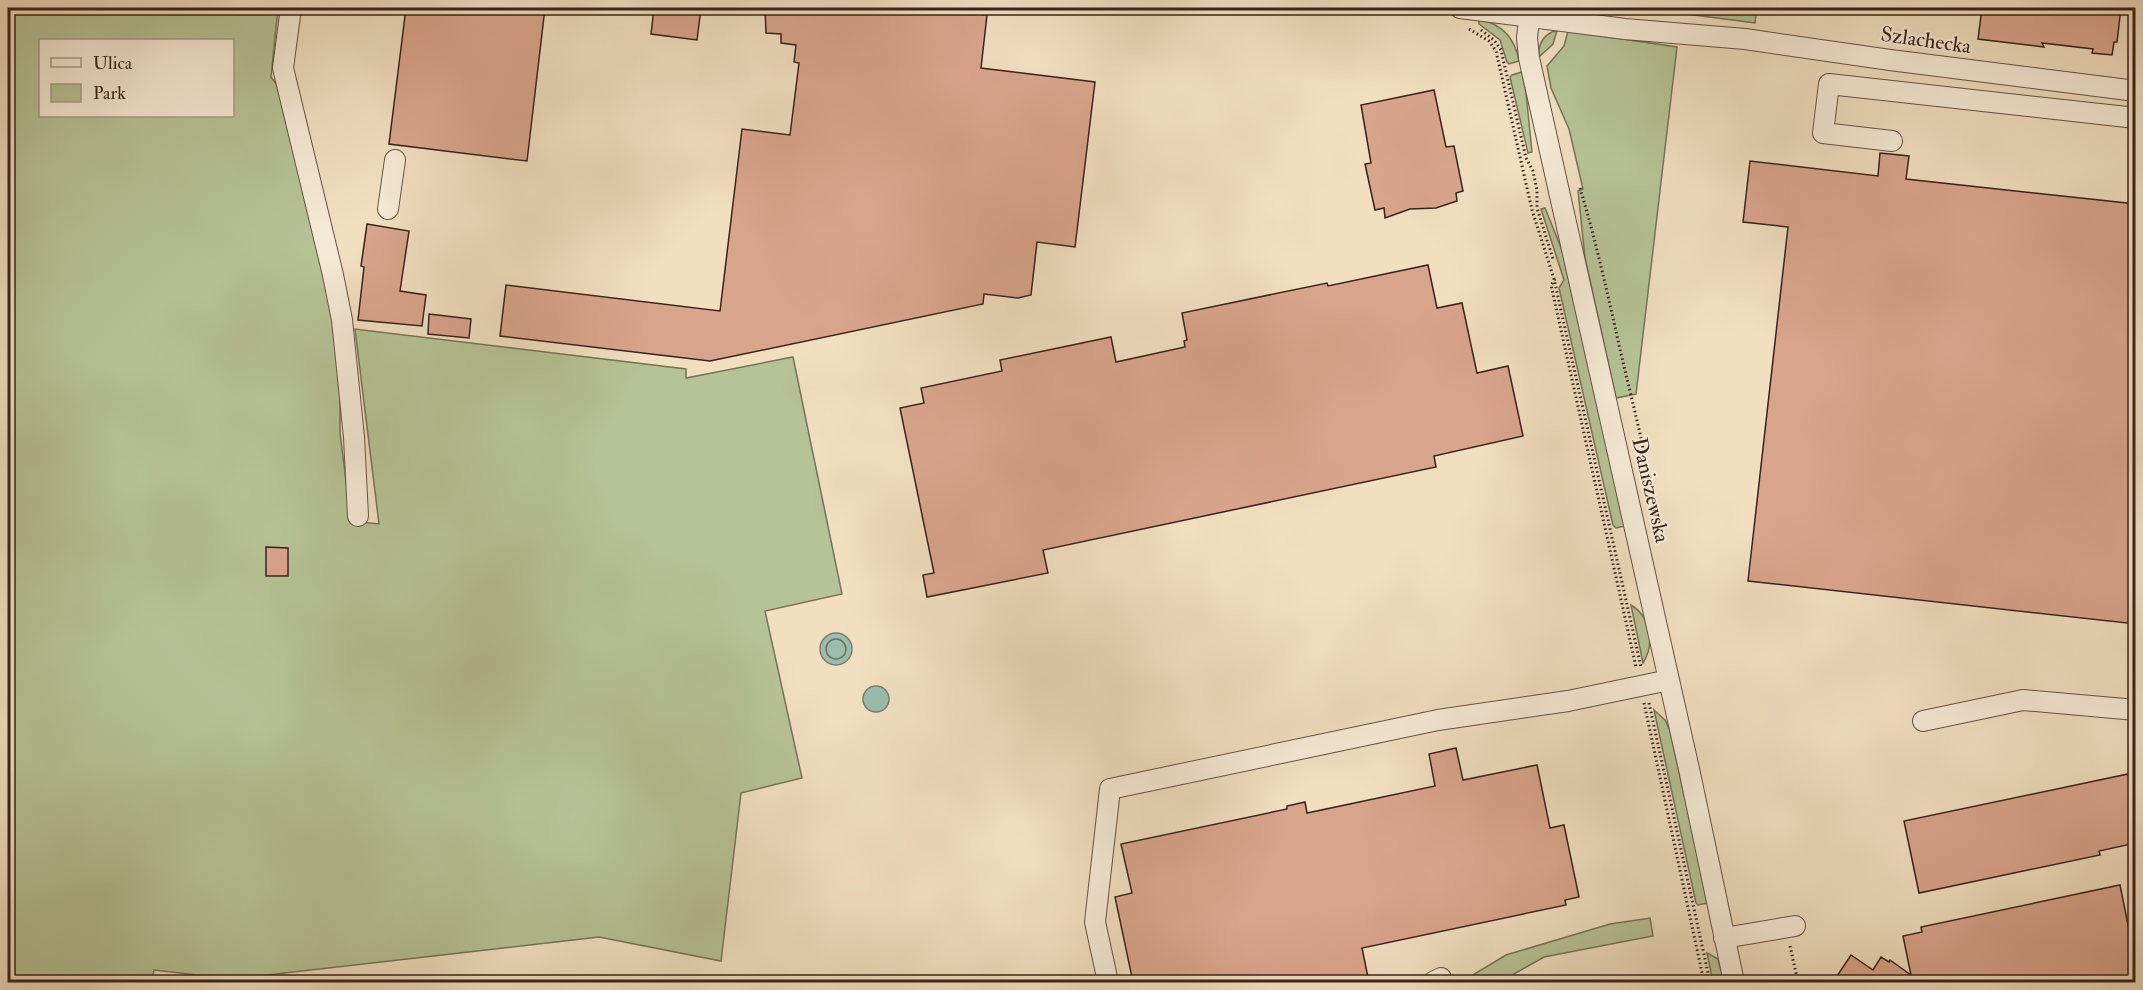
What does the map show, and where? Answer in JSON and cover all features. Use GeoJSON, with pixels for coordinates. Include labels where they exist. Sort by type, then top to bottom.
{"type":"FeatureCollection","features":[{"type":"Feature","properties":{"kind":"street"},"geometry":{"type":"LineString","coordinates":[[291,8],[283,68],[342,320],[354,437],[358,516]]}},
{"type":"Feature","properties":{"kind":"street","name":"Szlachecka"},"geometry":{"type":"LineString","coordinates":[[1463,17],[1529,12],[1625,29],[1745,39],[2136,91]]}},
{"type":"Feature","properties":{"kind":"street","name":"Daniszewska"},"geometry":{"type":"LineString","coordinates":[[1529,12],[1527,38],[1529,58],[1669,680],[1734,982]]}},
{"type":"Feature","properties":{"kind":"street"},"geometry":{"type":"LineString","coordinates":[[1892,141],[1823,133],[1829,84],[2136,118]]}},
{"type":"Feature","properties":{"kind":"street"},"geometry":{"type":"LineString","coordinates":[[388,209],[395,160]]}},
{"type":"Feature","properties":{"kind":"street"},"geometry":{"type":"LineString","coordinates":[[1108,982],[1095,922],[1110,789],[1438,720],[1568,701],[1669,680]]}},
{"type":"Feature","properties":{"kind":"street"},"geometry":{"type":"LineString","coordinates":[[1923,721],[2023,700],[2136,710]]}},
{"type":"Feature","properties":{"kind":"street"},"geometry":{"type":"LineString","coordinates":[[1724,938],[1790,927]]}},
{"type":"Feature","properties":{"kind":"path"},"geometry":{"type":"LineString","coordinates":[[1463,17],[1489,41],[1496,51],[1532,210],[1554,279],[1710,982]]}},
{"type":"Feature","properties":{"kind":"path"},"geometry":{"type":"LineString","coordinates":[[1477,26],[1494,40],[1501,50],[1526,158],[1533,171],[1537,190],[1537,208],[1554,262]]}},
{"type":"Feature","properties":{"kind":"path"},"geometry":{"type":"LineString","coordinates":[[1580,188],[1628,382],[1652,493],[1655,524]]}},
{"type":"Feature","properties":{"kind":"path"},"geometry":{"type":"LineString","coordinates":[[1554,279],[1558,273]]}},
{"type":"Feature","properties":{"kind":"path"},"geometry":{"type":"LineString","coordinates":[[1643,685],[1704,982]]}},
{"type":"Feature","properties":{"kind":"path"},"geometry":{"type":"LineString","coordinates":[[1790,927],[1798,982]]}},
{"type":"Feature","properties":{"kind":"green space"},"geometry":{"type":"Polygon","coordinates":[[[8,8],[278,8],[271,77],[277,85],[313,211],[340,362],[340,433],[351,521],[379,524],[355,329],[686,369],[686,378],[793,357],[842,594],[765,611],[802,778],[741,793],[721,961],[599,937],[232,979],[154,970],[152,982],[8,982],[8,8]]]}},
{"type":"Feature","properties":{"kind":"green space"},"geometry":{"type":"Polygon","coordinates":[[[1640,8],[1757,8],[1755,23],[1640,8]]]}},
{"type":"Feature","properties":{"kind":"green space"},"geometry":{"type":"Polygon","coordinates":[[[1479,19],[1494,24],[1506,33],[1514,45],[1519,61],[1509,64],[1507,62],[1500,40],[1479,24],[1479,19]]]}},
{"type":"Feature","properties":{"kind":"green space"},"geometry":{"type":"Polygon","coordinates":[[[1557,30],[1553,44],[1539,57],[1543,40],[1557,30]]]}},
{"type":"Feature","properties":{"kind":"green space"},"geometry":{"type":"Polygon","coordinates":[[[1568,31],[1677,47],[1636,394],[1616,398],[1585,258],[1578,191],[1583,189],[1569,129],[1551,88],[1547,66],[1564,46],[1568,31]]]}},
{"type":"Feature","properties":{"kind":"green space"},"geometry":{"type":"Polygon","coordinates":[[[1522,72],[1532,152],[1528,153],[1510,77],[1522,72]]]}},
{"type":"Feature","properties":{"kind":"green space"},"geometry":{"type":"Polygon","coordinates":[[[1545,208],[1562,250],[1625,526],[1616,528],[1613,525],[1559,288],[1564,280],[1541,209],[1545,208]]]}},
{"type":"Feature","properties":{"kind":"green space"},"geometry":{"type":"Polygon","coordinates":[[[1631,605],[1643,616],[1649,631],[1649,648],[1643,663],[1631,605]]]}},
{"type":"Feature","properties":{"kind":"green space"},"geometry":{"type":"Polygon","coordinates":[[[1654,710],[1665,720],[1670,731],[1708,903],[1698,905],[1696,903],[1654,710]]]}},
{"type":"Feature","properties":{"kind":"green space"},"geometry":{"type":"Polygon","coordinates":[[[1650,918],[1653,936],[1544,957],[1500,982],[1461,982],[1506,955],[1610,924],[1650,918]]]}},
{"type":"Feature","properties":{"kind":"green space"},"geometry":{"type":"Polygon","coordinates":[[[1707,953],[1718,959],[1724,982],[1713,982],[1707,953]]]}},
{"type":"Feature","properties":{"kind":"water"},"geometry":{"type":"Polygon","coordinates":[[[836,633],[848,637],[852,649],[848,661],[836,665],[824,661],[820,649],[824,637],[836,633]]]}},
{"type":"Feature","properties":{"kind":"water"},"geometry":{"type":"Polygon","coordinates":[[[876,686],[885,690],[889,699],[885,708],[876,712],[867,708],[863,699],[867,690],[876,686]]]}},
{"type":"Feature","properties":{"kind":"building"},"geometry":{"type":"Polygon","coordinates":[[[406,8],[545,8],[527,161],[389,144],[406,8]]]}},
{"type":"Feature","properties":{"kind":"building"},"geometry":{"type":"Polygon","coordinates":[[[654,8],[701,8],[697,40],[651,34],[654,8]]]}},
{"type":"Feature","properties":{"kind":"building"},"geometry":{"type":"Polygon","coordinates":[[[765,8],[927,8],[987,15],[981,68],[1095,82],[1075,247],[1037,242],[1031,295],[1018,298],[984,294],[983,304],[710,361],[500,336],[506,285],[720,311],[742,129],[790,135],[799,63],[794,62],[796,45],[781,43],[781,34],[766,33],[765,8]]]}},
{"type":"Feature","properties":{"kind":"building"},"geometry":{"type":"Polygon","coordinates":[[[1982,8],[2029,8],[2063,12],[2063,8],[2121,8],[2117,42],[2114,42],[2112,55],[2092,53],[2093,49],[2042,43],[2044,47],[1978,39],[1982,8]]]}},
{"type":"Feature","properties":{"kind":"building"},"geometry":{"type":"Polygon","coordinates":[[[1434,90],[1446,147],[1454,146],[1463,191],[1456,193],[1457,201],[1436,208],[1410,209],[1385,218],[1384,208],[1375,210],[1365,164],[1371,163],[1361,105],[1434,90]]]}},
{"type":"Feature","properties":{"kind":"building"},"geometry":{"type":"Polygon","coordinates":[[[1880,153],[1909,156],[1906,179],[2136,204],[2136,624],[1748,581],[1788,227],[1743,222],[1750,161],[1878,176],[1880,153]]]}},
{"type":"Feature","properties":{"kind":"building"},"geometry":{"type":"Polygon","coordinates":[[[367,224],[409,231],[400,291],[426,295],[422,326],[358,320],[364,267],[361,266],[367,224]]]}},
{"type":"Feature","properties":{"kind":"building"},"geometry":{"type":"Polygon","coordinates":[[[1428,265],[1437,308],[1462,303],[1477,373],[1508,366],[1523,436],[1434,456],[1436,467],[1043,550],[1048,573],[927,597],[923,575],[934,573],[900,408],[924,403],[921,388],[1002,371],[1000,360],[1111,337],[1116,362],[1185,347],[1184,341],[1187,340],[1182,313],[1428,265]]]}},
{"type":"Feature","properties":{"kind":"building"},"geometry":{"type":"Polygon","coordinates":[[[429,314],[471,319],[469,338],[428,334],[429,314]]]}},
{"type":"Feature","properties":{"kind":"building"},"geometry":{"type":"Polygon","coordinates":[[[266,547],[288,548],[288,576],[266,576],[266,547]]]}},
{"type":"Feature","properties":{"kind":"building"},"geometry":{"type":"Polygon","coordinates":[[[1456,748],[1463,780],[1537,765],[1550,828],[1564,825],[1579,897],[1565,900],[1566,905],[1362,948],[1369,982],[1133,982],[1115,897],[1132,893],[1121,844],[1287,809],[1287,806],[1305,802],[1307,813],[1435,786],[1429,754],[1456,748]]]}},
{"type":"Feature","properties":{"kind":"building"},"geometry":{"type":"Polygon","coordinates":[[[2128,774],[2136,812],[2136,843],[2099,851],[2100,855],[1919,893],[1904,821],[2128,774]]]}},
{"type":"Feature","properties":{"kind":"building"},"geometry":{"type":"Polygon","coordinates":[[[2120,885],[2132,945],[2136,944],[2136,982],[1833,982],[1851,955],[1873,970],[1881,957],[1889,962],[1890,960],[1911,975],[1903,936],[1922,932],[1921,927],[2120,885]]]}}]}
